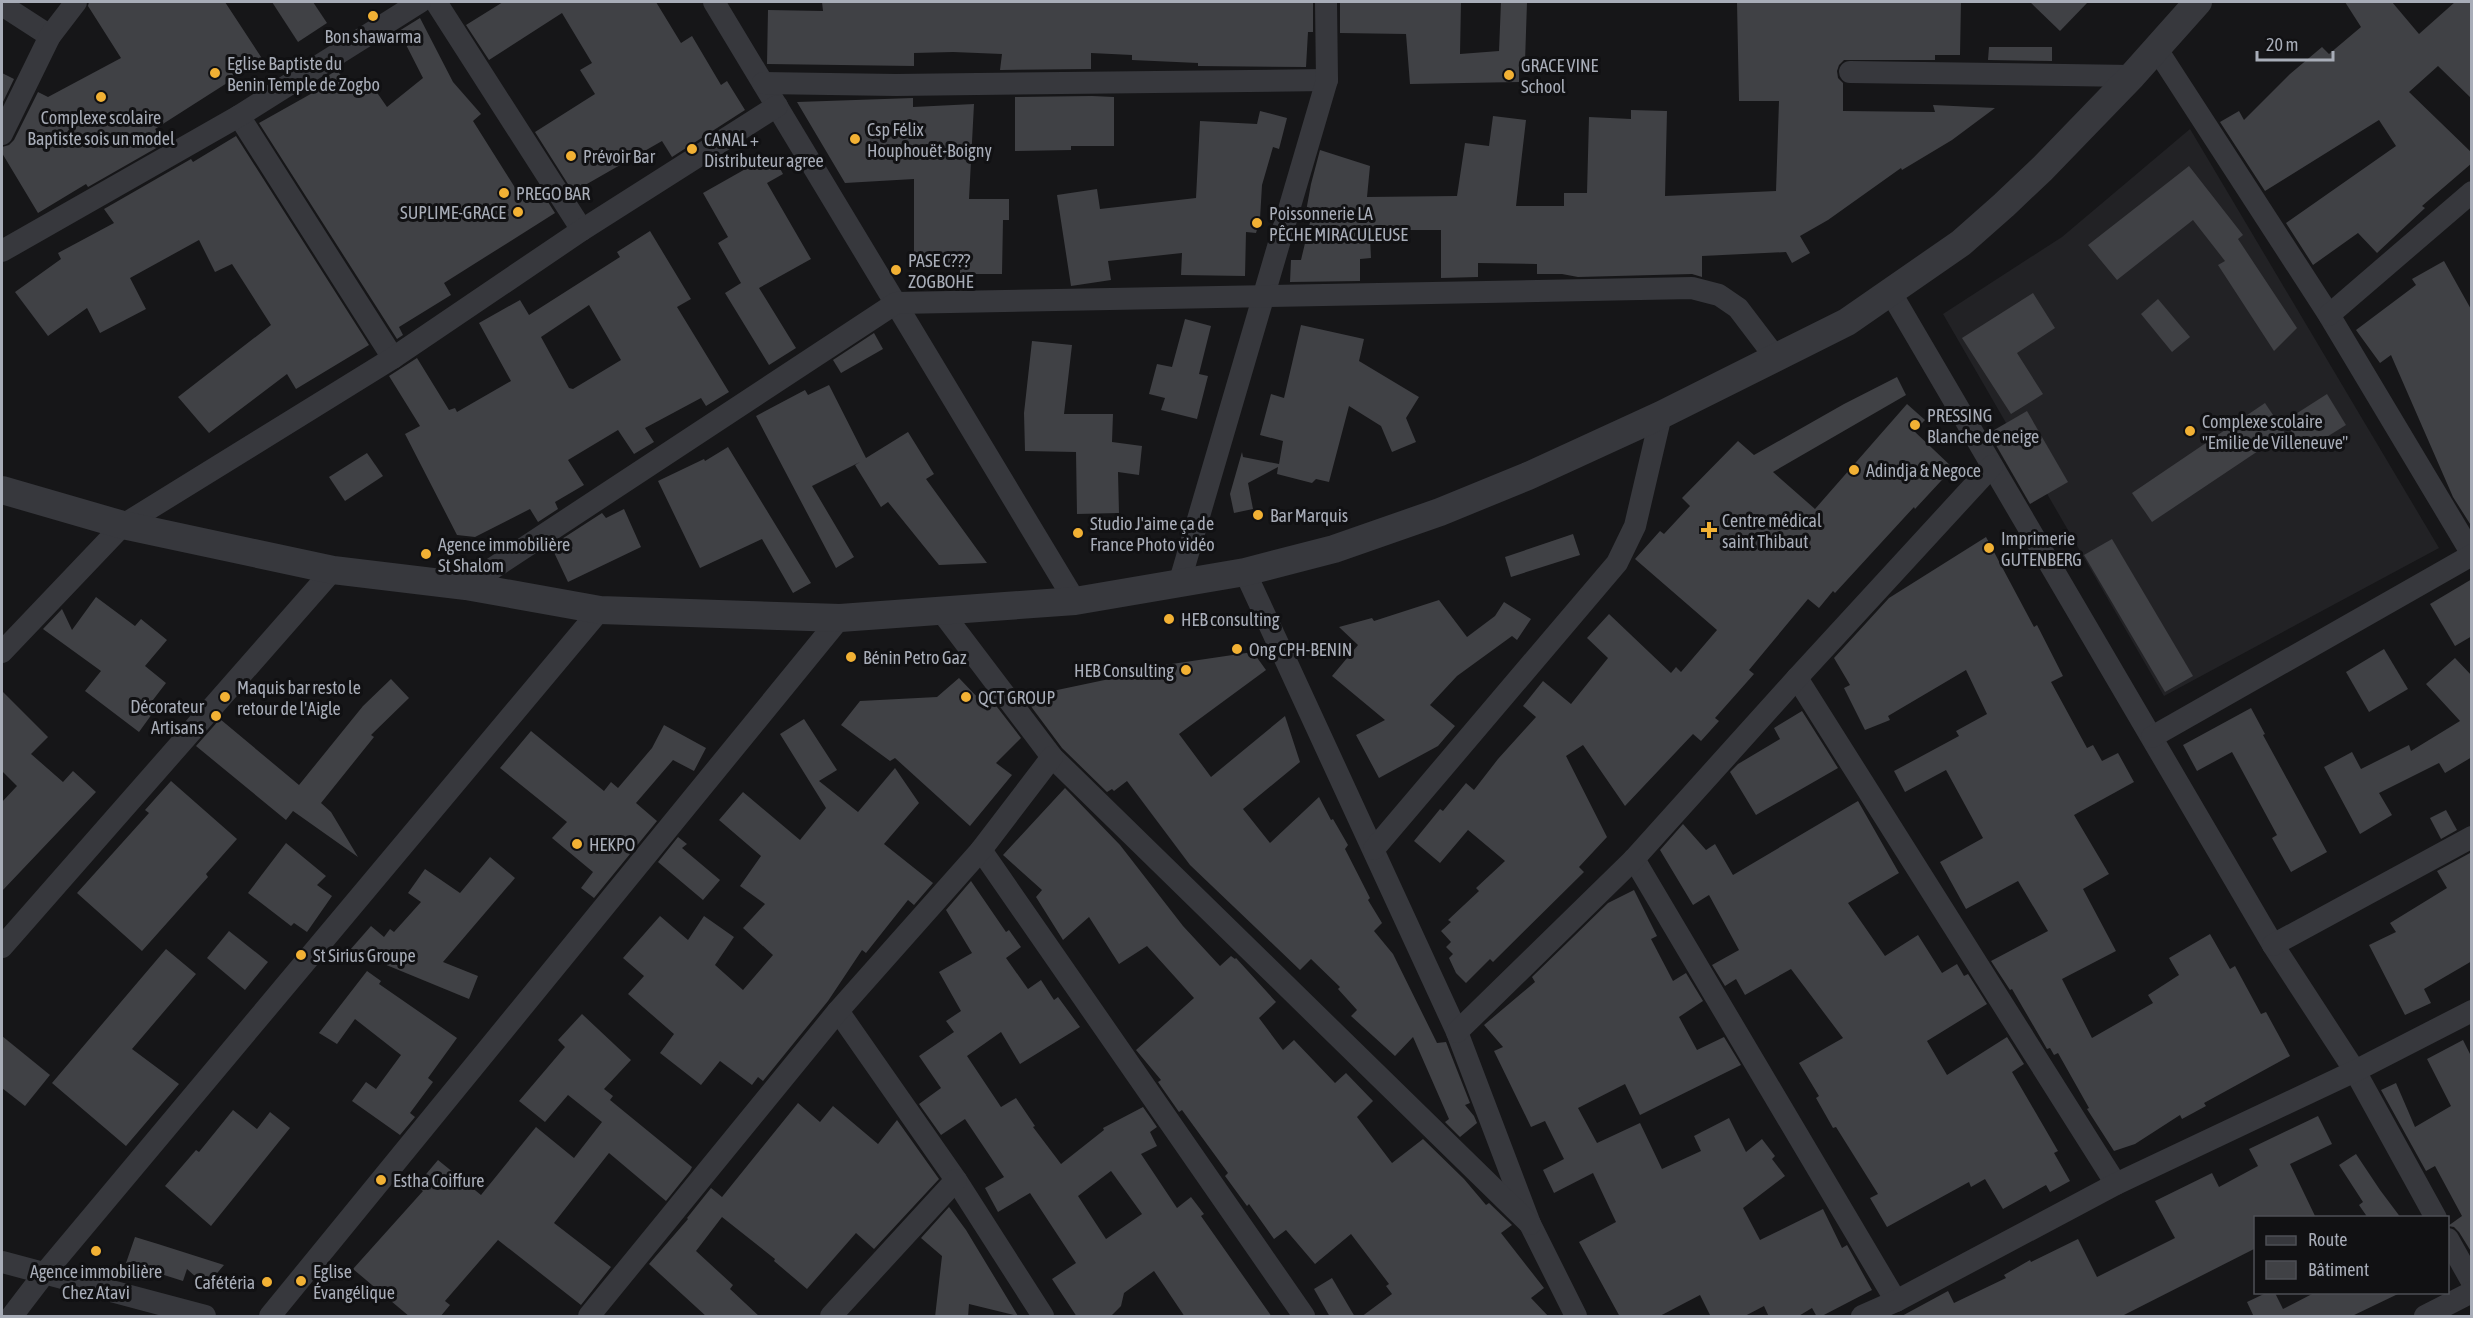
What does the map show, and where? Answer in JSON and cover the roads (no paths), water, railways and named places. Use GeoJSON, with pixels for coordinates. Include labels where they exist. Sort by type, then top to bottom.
{"type":"FeatureCollection","features":[{"type":"Feature","properties":{"kind":"street"},"geometry":{"type":"LineString","coordinates":[[2,134],[50,36],[76,2]]}},
{"type":"Feature","properties":{"kind":"street"},"geometry":{"type":"LineString","coordinates":[[2,251],[239,116],[388,10],[420,2]]}},
{"type":"Feature","properties":{"kind":"street"},"geometry":{"type":"LineString","coordinates":[[436,2],[582,231]]}},
{"type":"Feature","properties":{"kind":"street"},"geometry":{"type":"LineString","coordinates":[[714,2],[1075,601]]}},
{"type":"Feature","properties":{"kind":"street"},"geometry":{"type":"LineString","coordinates":[[1179,584],[1327,80],[1326,2]]}},
{"type":"Feature","properties":{"kind":"street"},"geometry":{"type":"LineString","coordinates":[[2,490],[123,525],[333,570],[466,586],[600,610],[840,618],[942,612],[1075,601],[1245,572],[1334,549],[1440,512],[1528,476],[1661,415],[1847,322],[1960,243],[2004,205],[2132,76],[2198,2]]}},
{"type":"Feature","properties":{"kind":"street"},"geometry":{"type":"LineString","coordinates":[[2,5],[50,36]]}},
{"type":"Feature","properties":{"kind":"street"},"geometry":{"type":"LineString","coordinates":[[2152,737],[2472,554],[2329,315],[2156,48]]}},
{"type":"Feature","properties":{"kind":"street"},"geometry":{"type":"LineString","coordinates":[[1850,72],[2132,76]]}},
{"type":"Feature","properties":{"kind":"street"},"geometry":{"type":"LineString","coordinates":[[763,83],[896,85],[1327,80]]}},
{"type":"Feature","properties":{"kind":"street"},"geometry":{"type":"LineString","coordinates":[[2,652],[123,525],[393,358],[582,231],[777,106]]}},
{"type":"Feature","properties":{"kind":"street"},"geometry":{"type":"LineString","coordinates":[[239,116],[393,358]]}},
{"type":"Feature","properties":{"kind":"street"},"geometry":{"type":"LineString","coordinates":[[2329,315],[2472,192]]}},
{"type":"Feature","properties":{"kind":"street"},"geometry":{"type":"LineString","coordinates":[[466,586],[896,303],[1692,288],[1719,295],[1738,308],[1776,358]]}},
{"type":"Feature","properties":{"kind":"street"},"geometry":{"type":"LineString","coordinates":[[1891,293],[2273,945],[2355,1071],[2435,1216]]}},
{"type":"Feature","properties":{"kind":"street"},"geometry":{"type":"LineString","coordinates":[[1374,849],[1617,563],[1635,526],[1661,415]]}},
{"type":"Feature","properties":{"kind":"street"},"geometry":{"type":"LineString","coordinates":[[1457,1032],[1634,859],[1992,466]]}},
{"type":"Feature","properties":{"kind":"street"},"geometry":{"type":"LineString","coordinates":[[2,947],[333,570]]}},
{"type":"Feature","properties":{"kind":"street"},"geometry":{"type":"LineString","coordinates":[[1245,572],[1457,1032],[1530,1224],[1576,1317]]}},
{"type":"Feature","properties":{"kind":"street"},"geometry":{"type":"LineString","coordinates":[[12,1317],[44,1274],[600,610]]}},
{"type":"Feature","properties":{"kind":"street"},"geometry":{"type":"LineString","coordinates":[[942,612],[1052,757],[1530,1224]]}},
{"type":"Feature","properties":{"kind":"street"},"geometry":{"type":"LineString","coordinates":[[270,1317],[840,618]]}},
{"type":"Feature","properties":{"kind":"street"},"geometry":{"type":"LineString","coordinates":[[1797,678],[2116,1184]]}},
{"type":"Feature","properties":{"kind":"street"},"geometry":{"type":"LineString","coordinates":[[589,1317],[838,1011],[981,850],[1052,757]]}},
{"type":"Feature","properties":{"kind":"street"},"geometry":{"type":"LineString","coordinates":[[2273,945],[2472,837]]}},
{"type":"Feature","properties":{"kind":"street"},"geometry":{"type":"LineString","coordinates":[[981,850],[1304,1317]]}},
{"type":"Feature","properties":{"kind":"street"},"geometry":{"type":"LineString","coordinates":[[1634,859],[1896,1301]]}},
{"type":"Feature","properties":{"kind":"street"},"geometry":{"type":"LineString","coordinates":[[838,1011],[956,1180],[1043,1317]]}},
{"type":"Feature","properties":{"kind":"street"},"geometry":{"type":"LineString","coordinates":[[1862,1317],[2116,1184],[2355,1071],[2472,1011]]}},
{"type":"Feature","properties":{"kind":"street"},"geometry":{"type":"LineString","coordinates":[[831,1317],[956,1180]]}},
{"type":"Feature","properties":{"kind":"street"},"geometry":{"type":"LineString","coordinates":[[2449,1241],[2472,1282]]}},
{"type":"Feature","properties":{"kind":"street"},"geometry":{"type":"LineString","coordinates":[[2,1262],[205,1317]]}},
{"type":"Feature","properties":{"kind":"street"},"geometry":{"type":"LineString","coordinates":[[2425,1317],[2472,1292]]}},
{"type":"Feature","properties":{"kind":"place","name":"Bon shawarma"},"geometry":{"type":"Point","coordinates":[373,16]}},
{"type":"Feature","properties":{"kind":"place","name":"Eglise Baptiste du Benin Temple de Zogbo"},"geometry":{"type":"Point","coordinates":[215,73]}},
{"type":"Feature","properties":{"kind":"place","name":"GRACE VINE School"},"geometry":{"type":"Point","coordinates":[1509,75]}},
{"type":"Feature","properties":{"kind":"place","name":"Complexe scolaire Baptiste sois un model"},"geometry":{"type":"Point","coordinates":[101,97]}},
{"type":"Feature","properties":{"kind":"place","name":"Csp Félix Houphouët-Boigny"},"geometry":{"type":"Point","coordinates":[855,139]}},
{"type":"Feature","properties":{"kind":"place","name":"CANAL + Distributeur agree"},"geometry":{"type":"Point","coordinates":[692,149]}},
{"type":"Feature","properties":{"kind":"place","name":"Prévoir Bar"},"geometry":{"type":"Point","coordinates":[571,156]}},
{"type":"Feature","properties":{"kind":"place","name":"PREGO BAR"},"geometry":{"type":"Point","coordinates":[504,193]}},
{"type":"Feature","properties":{"kind":"place","name":"SUPLIME-GRACE"},"geometry":{"type":"Point","coordinates":[518,212]}},
{"type":"Feature","properties":{"kind":"place","name":"Poissonnerie LA PÊCHE MIRACULEUSE"},"geometry":{"type":"Point","coordinates":[1257,223]}},
{"type":"Feature","properties":{"kind":"place","name":"PASE C??? ZOGBOHE"},"geometry":{"type":"Point","coordinates":[896,270]}},
{"type":"Feature","properties":{"kind":"place","name":"PRESSING Blanche de neige"},"geometry":{"type":"Point","coordinates":[1915,425]}},
{"type":"Feature","properties":{"kind":"place","name":"Complexe scolaire \"Emilie de Villeneuve\""},"geometry":{"type":"Point","coordinates":[2190,431]}},
{"type":"Feature","properties":{"kind":"place","name":"Adindja & Negoce"},"geometry":{"type":"Point","coordinates":[1854,470]}},
{"type":"Feature","properties":{"kind":"place","name":"Bar Marquis"},"geometry":{"type":"Point","coordinates":[1258,515]}},
{"type":"Feature","properties":{"kind":"place","name":"Centre médical saint Thibaut"},"geometry":{"type":"Point","coordinates":[1709,530]}},
{"type":"Feature","properties":{"kind":"place","name":"Studio J'aime ça de France Photo vidéo"},"geometry":{"type":"Point","coordinates":[1078,533]}},
{"type":"Feature","properties":{"kind":"place","name":"Imprimerie GUTENBERG"},"geometry":{"type":"Point","coordinates":[1989,548]}},
{"type":"Feature","properties":{"kind":"place","name":"Agence immobilière St Shalom"},"geometry":{"type":"Point","coordinates":[426,554]}},
{"type":"Feature","properties":{"kind":"place","name":"HEB consulting"},"geometry":{"type":"Point","coordinates":[1169,619]}},
{"type":"Feature","properties":{"kind":"place","name":"Ong CPH-BENIN"},"geometry":{"type":"Point","coordinates":[1237,649]}},
{"type":"Feature","properties":{"kind":"place","name":"Bénin Petro Gaz"},"geometry":{"type":"Point","coordinates":[851,657]}},
{"type":"Feature","properties":{"kind":"place","name":"HEB Consulting"},"geometry":{"type":"Point","coordinates":[1186,670]}},
{"type":"Feature","properties":{"kind":"place","name":"Maquis bar resto le retour de l'Aigle"},"geometry":{"type":"Point","coordinates":[225,697]}},
{"type":"Feature","properties":{"kind":"place","name":"QCT GROUP"},"geometry":{"type":"Point","coordinates":[966,697]}},
{"type":"Feature","properties":{"kind":"place","name":"Décorateur Artisans"},"geometry":{"type":"Point","coordinates":[216,716]}},
{"type":"Feature","properties":{"kind":"place","name":"HEKPO"},"geometry":{"type":"Point","coordinates":[577,844]}},
{"type":"Feature","properties":{"kind":"place","name":"St Sirius Groupe"},"geometry":{"type":"Point","coordinates":[301,955]}},
{"type":"Feature","properties":{"kind":"place","name":"Estha Coiffure"},"geometry":{"type":"Point","coordinates":[381,1180]}},
{"type":"Feature","properties":{"kind":"place","name":"Agence immobilière Chez Atavi"},"geometry":{"type":"Point","coordinates":[96,1251]}},
{"type":"Feature","properties":{"kind":"place","name":"Eglise Évangélique"},"geometry":{"type":"Point","coordinates":[301,1281]}},
{"type":"Feature","properties":{"kind":"place","name":"Cafétéria"},"geometry":{"type":"Point","coordinates":[267,1282]}}]}
